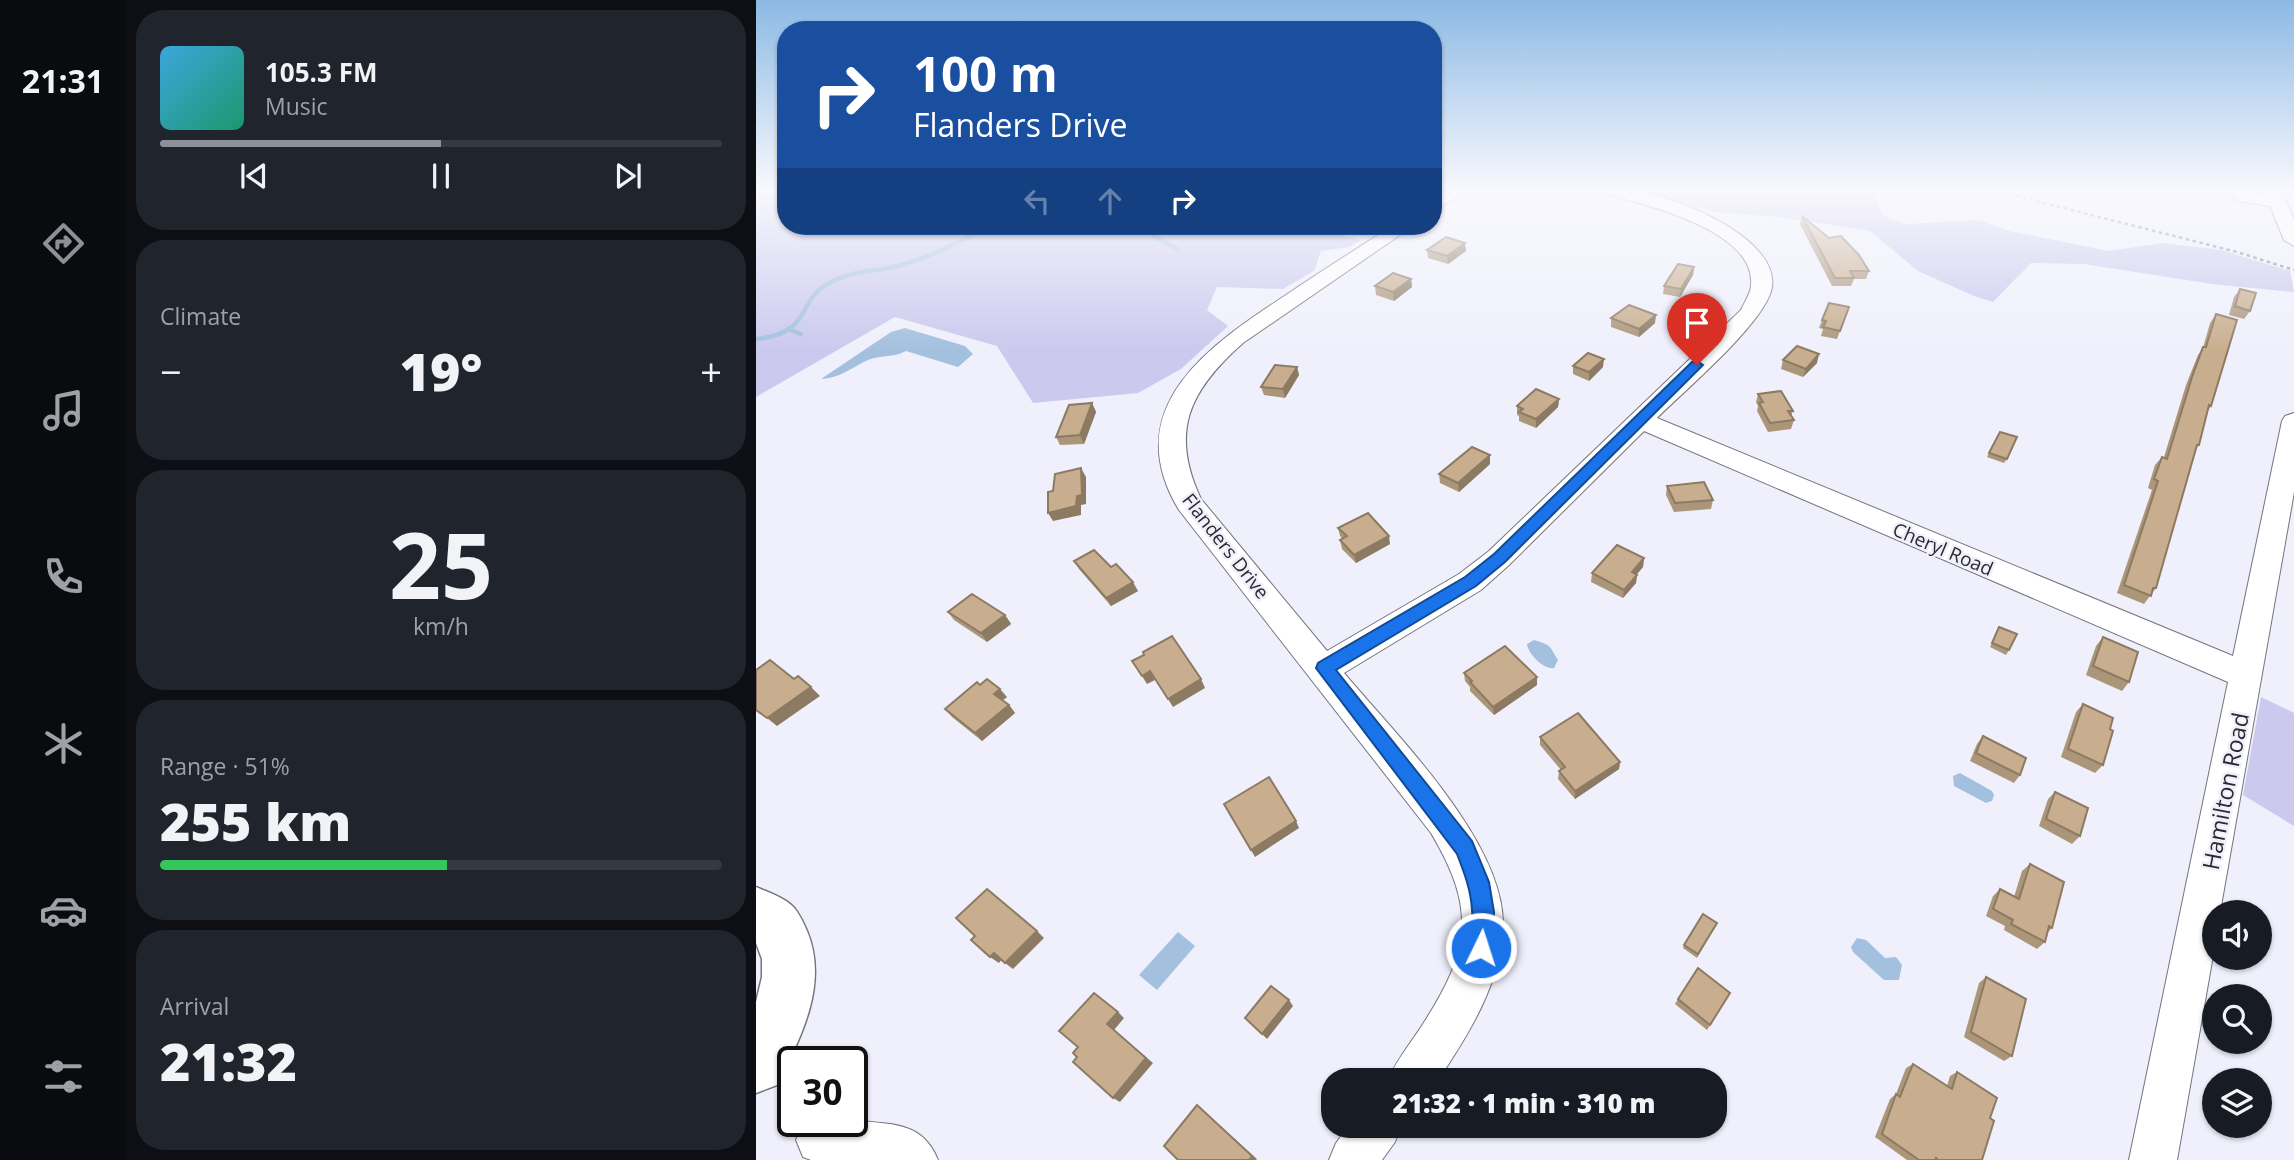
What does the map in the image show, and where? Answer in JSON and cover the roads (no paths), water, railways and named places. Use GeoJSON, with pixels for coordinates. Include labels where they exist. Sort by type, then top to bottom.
{"type":"FeatureCollection","features":[{"type":"Feature","properties":{"kind":"highway"},"geometry":{"type":"LineString","coordinates":[[756,913],[774,924],[788,950],[789,986],[776,1025],[756,1064]]}},
{"type":"Feature","properties":{"kind":"street","name":"Flanders Drive"},"geometry":{"type":"LineString","coordinates":[[1378,243],[1235,338],[1213,356],[1181,400],[1173,424],[1170,446],[1178,484],[1189,503],[1325,668],[1465,848],[1478,882],[1483,912],[1481,948],[1467,994],[1419,1068]]}},
{"type":"Feature","properties":{"kind":"street"},"geometry":{"type":"LineString","coordinates":[[1325,668],[1470,582],[1499,558],[1750,313],[1758,302],[1763,279],[1754,255],[1740,243]]}},
{"type":"Feature","properties":{"kind":"street","name":"Cheryl Road"},"geometry":{"type":"LineString","coordinates":[[1640,420],[2247,676]]}},
{"type":"Feature","properties":{"kind":"street","name":"Hamilton Road"},"geometry":{"type":"LineString","coordinates":[[2153,1160],[2294,421]]}},
{"type":"Feature","properties":{"kind":"street"},"geometry":{"type":"LineString","coordinates":[[1353,1160],[1369,1138]]}},
{"type":"Feature","properties":{"kind":"street"},"geometry":{"type":"LineString","coordinates":[[820,1140],[905,1151],[914,1160]]}},
{"type":"Feature","properties":{"kind":"waterway"},"geometry":{"type":"LineString","coordinates":[[788,329],[802,316],[818,290],[829,283],[855,273],[914,261],[955,243]]}},
{"type":"Feature","properties":{"kind":"waterway"},"geometry":{"type":"LineString","coordinates":[[1167,243],[1177,249]]}},
{"type":"Feature","properties":{"kind":"waterway"},"geometry":{"type":"LineString","coordinates":[[756,339],[774,336],[788,329]]}},
{"type":"Feature","properties":{"kind":"waterway"},"geometry":{"type":"LineString","coordinates":[[788,329],[801,334]]}}]}
